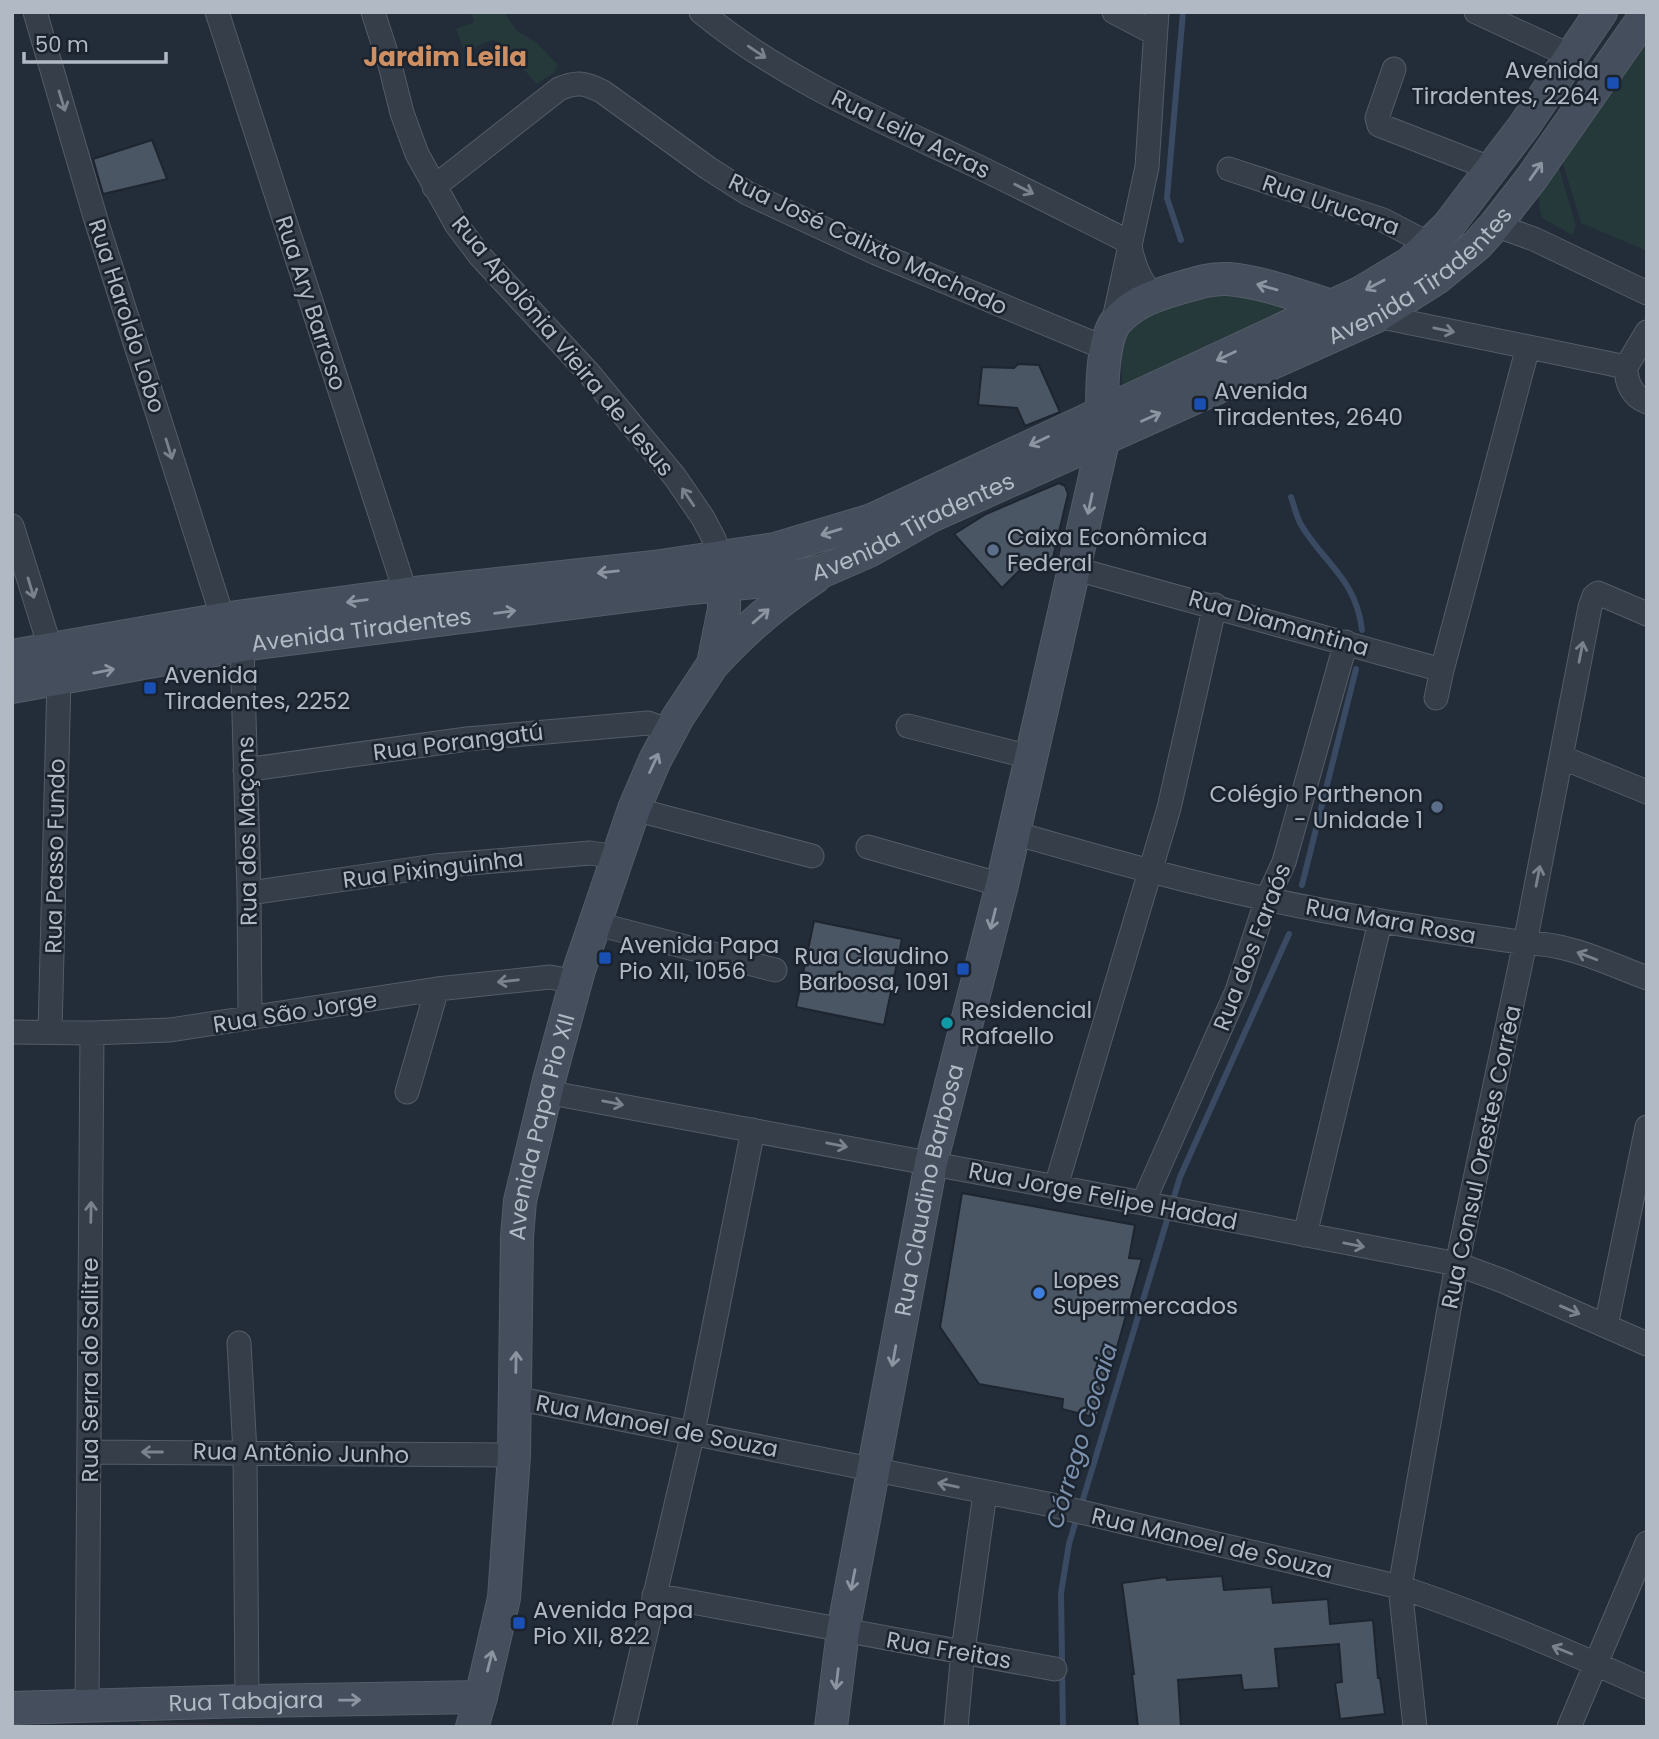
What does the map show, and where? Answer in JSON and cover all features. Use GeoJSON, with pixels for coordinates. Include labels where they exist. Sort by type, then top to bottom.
{"type":"FeatureCollection","features":[{"type":"Feature","properties":{"kind":"main road","name":"Avenida Tiradentes"},"geometry":{"type":"LineString","coordinates":[[12,687],[55,665],[223,620],[406,594],[654,567],[722,571],[776,580],[823,571],[869,551],[1217,360],[1390,277],[1431,245],[1448,226],[1524,126],[1601,12]]}},
{"type":"Feature","properties":{"kind":"main road","name":"Avenida Tiradentes"},"geometry":{"type":"LineString","coordinates":[[12,656],[55,665],[242,645],[691,588],[722,571],[775,549],[872,520],[1102,424],[1377,316],[1437,278],[1477,245],[1501,217],[1647,13]]}},
{"type":"Feature","properties":{"kind":"main road"},"geometry":{"type":"LineString","coordinates":[[1110,337],[1130,307],[1153,296],[1211,279],[1250,282],[1332,306]]}},
{"type":"Feature","properties":{"kind":"main road","name":"Rua Claudino Barbosa"},"geometry":{"type":"LineString","coordinates":[[831,1727],[843,1631],[932,1163],[1002,885],[1076,569],[1102,424],[1110,337]]}},
{"type":"Feature","properties":{"kind":"main road"},"geometry":{"type":"LineString","coordinates":[[654,567],[691,588],[710,604],[722,619]]}},
{"type":"Feature","properties":{"kind":"main road","name":"Avenida Papa Pio XII"},"geometry":{"type":"LineString","coordinates":[[472,1727],[504,1598],[514,1455],[517,1237],[520,1201],[546,1092],[593,923],[634,809],[670,731],[713,664],[722,619],[722,571]]}},
{"type":"Feature","properties":{"kind":"main road"},"geometry":{"type":"LineString","coordinates":[[713,664],[750,625],[823,571]]}},
{"type":"Feature","properties":{"kind":"main road","name":"Rua Tabajara"},"geometry":{"type":"LineString","coordinates":[[12,1708],[100,1713],[247,1700],[481,1697]]}},
{"type":"Feature","properties":{"kind":"street","name":"Rua Haroldo Lobo"},"geometry":{"type":"LineString","coordinates":[[35,12],[96,220],[223,620]]}},
{"type":"Feature","properties":{"kind":"street","name":"Rua Ary Barroso"},"geometry":{"type":"LineString","coordinates":[[217,12],[406,594]]}},
{"type":"Feature","properties":{"kind":"street","name":"Rua Apolônia Vieira de Jesus"},"geometry":{"type":"LineString","coordinates":[[373,12],[402,113],[417,154],[456,223],[480,256],[588,372],[675,477],[714,539],[722,571]]}},
{"type":"Feature","properties":{"kind":"street","name":"Rua Leila Acras"},"geometry":{"type":"LineString","coordinates":[[701,12],[780,68],[832,96],[1012,182],[1129,242]]}},
{"type":"Feature","properties":{"kind":"street"},"geometry":{"type":"LineString","coordinates":[[1110,337],[1146,167],[1156,23],[1114,12]]}},
{"type":"Feature","properties":{"kind":"street"},"geometry":{"type":"LineString","coordinates":[[1476,12],[1571,56]]}},
{"type":"Feature","properties":{"kind":"street"},"geometry":{"type":"LineString","coordinates":[[1394,69],[1377,118],[1379,125],[1492,169]]}},
{"type":"Feature","properties":{"kind":"street","name":"Rua José Calixto Machado"},"geometry":{"type":"LineString","coordinates":[[434,187],[559,89],[573,83],[587,84],[603,92],[747,193],[876,253],[1110,337]]}},
{"type":"Feature","properties":{"kind":"street","name":"Rua Urucara"},"geometry":{"type":"LineString","coordinates":[[1229,169],[1382,220],[1431,245]]}},
{"type":"Feature","properties":{"kind":"street"},"geometry":{"type":"LineString","coordinates":[[1501,217],[1534,239],[1647,293]]}},
{"type":"Feature","properties":{"kind":"street"},"geometry":{"type":"LineString","coordinates":[[1129,242],[1143,285],[1153,296]]}},
{"type":"Feature","properties":{"kind":"street"},"geometry":{"type":"LineString","coordinates":[[1377,316],[1626,367]]}},
{"type":"Feature","properties":{"kind":"street"},"geometry":{"type":"LineString","coordinates":[[1647,332],[1626,367],[1630,389],[1640,400],[1647,402]]}},
{"type":"Feature","properties":{"kind":"street"},"geometry":{"type":"LineString","coordinates":[[1436,698],[1528,347]]}},
{"type":"Feature","properties":{"kind":"street","name":"Rua Passo Fundo"},"geometry":{"type":"LineString","coordinates":[[12,526],[55,665],[50,1032]]}},
{"type":"Feature","properties":{"kind":"street","name":"Rua Diamantina"},"geometry":{"type":"LineString","coordinates":[[1076,569],[1215,605],[1442,670]]}},
{"type":"Feature","properties":{"kind":"street","name":"Rua Consul Orestes Corrêa"},"geometry":{"type":"LineString","coordinates":[[1415,1727],[1400,1587],[1457,1264],[1525,943],[1590,607],[1598,593],[1647,614]]}},
{"type":"Feature","properties":{"kind":"street"},"geometry":{"type":"LineString","coordinates":[[1056,1186],[1174,785],[1215,605]]}},
{"type":"Feature","properties":{"kind":"street","name":"Rua dos Faraós"},"geometry":{"type":"LineString","coordinates":[[1147,1203],[1237,991],[1266,899],[1284,862],[1346,642]]}},
{"type":"Feature","properties":{"kind":"street","name":"Rua dos Maçons"},"geometry":{"type":"LineString","coordinates":[[242,645],[250,1017]]}},
{"type":"Feature","properties":{"kind":"street","name":"Rua Porangatú"},"geometry":{"type":"LineString","coordinates":[[245,771],[467,739],[648,723],[670,731]]}},
{"type":"Feature","properties":{"kind":"street"},"geometry":{"type":"LineString","coordinates":[[908,726],[1030,757]]}},
{"type":"Feature","properties":{"kind":"street"},"geometry":{"type":"LineString","coordinates":[[1561,757],[1647,792]]}},
{"type":"Feature","properties":{"kind":"street"},"geometry":{"type":"LineString","coordinates":[[634,809],[812,856]]}},
{"type":"Feature","properties":{"kind":"street","name":"Rua Mara Rosa"},"geometry":{"type":"LineString","coordinates":[[1014,833],[1148,871],[1266,899],[1380,922],[1525,943],[1547,943],[1647,978]]}},
{"type":"Feature","properties":{"kind":"street"},"geometry":{"type":"LineString","coordinates":[[868,847],[1002,885]]}},
{"type":"Feature","properties":{"kind":"street","name":"Rua Pixinguinha"},"geometry":{"type":"LineString","coordinates":[[249,893],[435,866],[590,853],[617,857]]}},
{"type":"Feature","properties":{"kind":"street"},"geometry":{"type":"LineString","coordinates":[[1305,1235],[1380,922]]}},
{"type":"Feature","properties":{"kind":"street"},"geometry":{"type":"LineString","coordinates":[[593,923],[775,970]]}},
{"type":"Feature","properties":{"kind":"street","name":"Rua São Jorge"},"geometry":{"type":"LineString","coordinates":[[12,1032],[92,1034],[170,1030],[437,989],[550,977],[576,982]]}},
{"type":"Feature","properties":{"kind":"street"},"geometry":{"type":"LineString","coordinates":[[407,1092],[437,989]]}},
{"type":"Feature","properties":{"kind":"street","name":"Rua Serra do Salitre"},"geometry":{"type":"LineString","coordinates":[[92,1034],[89,1452],[100,1713]]}},
{"type":"Feature","properties":{"kind":"street","name":"Rua Jorge Felipe Hadad"},"geometry":{"type":"LineString","coordinates":[[546,1092],[1147,1203],[1457,1264],[1503,1281],[1647,1345]]}},
{"type":"Feature","properties":{"kind":"street"},"geometry":{"type":"LineString","coordinates":[[1606,1325],[1647,1128]]}},
{"type":"Feature","properties":{"kind":"street"},"geometry":{"type":"LineString","coordinates":[[624,1727],[693,1432],[753,1130]]}},
{"type":"Feature","properties":{"kind":"street"},"geometry":{"type":"LineString","coordinates":[[239,1343],[245,1452],[247,1700]]}},
{"type":"Feature","properties":{"kind":"street","name":"Rua Manoel de Souza"},"geometry":{"type":"LineString","coordinates":[[515,1398],[1063,1508],[1400,1587],[1453,1605],[1647,1687]]}},
{"type":"Feature","properties":{"kind":"street","name":"Rua Antônio Junho"},"geometry":{"type":"LineString","coordinates":[[89,1452],[514,1455]]}},
{"type":"Feature","properties":{"kind":"street"},"geometry":{"type":"LineString","coordinates":[[956,1727],[963,1651],[985,1493]]}},
{"type":"Feature","properties":{"kind":"street"},"geometry":{"type":"LineString","coordinates":[[1569,1727],[1647,1543]]}},
{"type":"Feature","properties":{"kind":"street","name":"Rua Freitas"},"geometry":{"type":"LineString","coordinates":[[654,1595],[1055,1670]]}},
{"type":"Feature","properties":{"kind":"shaded area"},"geometry":{"type":"Polygon","coordinates":[[[471,12],[504,12],[517,31],[537,43],[558,65],[554,73],[536,84],[503,44],[492,40],[465,52],[456,29],[474,22],[471,12]]]}},
{"type":"Feature","properties":{"kind":"shaded area"},"geometry":{"type":"Polygon","coordinates":[[[1647,39],[1647,251],[1581,223],[1562,161],[1647,39]]]}},
{"type":"Feature","properties":{"kind":"shaded area"},"geometry":{"type":"Polygon","coordinates":[[[1558,164],[1576,226],[1572,235],[1542,218],[1540,209],[1541,190],[1558,164]]]}},
{"type":"Feature","properties":{"kind":"shaded area"},"geometry":{"type":"Polygon","coordinates":[[[1219,293],[1281,303],[1289,311],[1123,386],[1123,344],[1128,331],[1136,322],[1169,305],[1219,293]]]}},
{"type":"Feature","properties":{"kind":"shaded area"},"geometry":{"type":"Polygon","coordinates":[[[141,1722],[297,1725],[371,1727],[138,1727],[141,1722]]]}},
{"type":"Feature","properties":{"kind":"building"},"geometry":{"type":"Polygon","coordinates":[[[152,140],[167,179],[103,194],[93,159],[152,140]]]}},
{"type":"Feature","properties":{"kind":"building"},"geometry":{"type":"Polygon","coordinates":[[[1018,364],[1039,365],[1060,412],[1025,426],[1017,408],[978,405],[982,367],[1014,368],[1018,364]]]}},
{"type":"Feature","properties":{"kind":"building"},"geometry":{"type":"Polygon","coordinates":[[[1059,483],[1065,486],[1068,494],[1051,566],[1030,560],[1002,588],[954,534],[986,514],[1059,483]]]}},
{"type":"Feature","properties":{"kind":"building"},"geometry":{"type":"Polygon","coordinates":[[[814,921],[902,939],[884,1025],[796,1007],[814,921]]]}},
{"type":"Feature","properties":{"kind":"building","name":"Lopes Supermercados"},"geometry":{"type":"Polygon","coordinates":[[[962,1193],[1135,1225],[1129,1258],[1142,1259],[1097,1418],[1062,1409],[1063,1399],[979,1384],[940,1327],[962,1193]]]}},
{"type":"Feature","properties":{"kind":"building"},"geometry":{"type":"Polygon","coordinates":[[[1222,1576],[1224,1590],[1271,1587],[1273,1603],[1328,1599],[1330,1624],[1373,1620],[1378,1678],[1385,1714],[1340,1719],[1335,1683],[1342,1682],[1339,1644],[1275,1649],[1279,1688],[1243,1690],[1241,1675],[1178,1680],[1181,1727],[1138,1727],[1122,1583],[1166,1577],[1167,1580],[1222,1576]]]}},
{"type":"Feature","properties":{"kind":"waterway","name":"Córrego Cocaia"},"geometry":{"type":"LineString","coordinates":[[1181,240],[1167,198],[1183,12]]}},
{"type":"Feature","properties":{"kind":"waterway","name":"Córrego Cocaia"},"geometry":{"type":"LineString","coordinates":[[1291,497],[1300,523],[1353,597],[1362,630]]}},
{"type":"Feature","properties":{"kind":"waterway","name":"Córrego Cocaia"},"geometry":{"type":"LineString","coordinates":[[1302,885],[1356,669]]}},
{"type":"Feature","properties":{"kind":"waterway","name":"Córrego Cocaia"},"geometry":{"type":"LineString","coordinates":[[1081,1506],[1180,1177],[1289,934]]}},
{"type":"Feature","properties":{"kind":"waterway","name":"Córrego Cocaia"},"geometry":{"type":"LineString","coordinates":[[1063,1727],[1061,1593],[1069,1544],[1077,1517]]}},
{"type":"Feature","properties":{"kind":"place","name":"Avenida Tiradentes, 2264"},"geometry":{"type":"Point","coordinates":[1613,83]}},
{"type":"Feature","properties":{"kind":"place","name":"Avenida Tiradentes, 2640"},"geometry":{"type":"Point","coordinates":[1200,404]}},
{"type":"Feature","properties":{"kind":"place","name":"Caixa Econômica Federal"},"geometry":{"type":"Point","coordinates":[993,550]}},
{"type":"Feature","properties":{"kind":"place","name":"Avenida Tiradentes, 2252"},"geometry":{"type":"Point","coordinates":[150,688]}},
{"type":"Feature","properties":{"kind":"place","name":"Colégio Parthenon - Unidade 1"},"geometry":{"type":"Point","coordinates":[1437,807]}},
{"type":"Feature","properties":{"kind":"place","name":"Avenida Papa Pio XII, 1056"},"geometry":{"type":"Point","coordinates":[605,958]}},
{"type":"Feature","properties":{"kind":"place","name":"Rua Claudino Barbosa, 1091"},"geometry":{"type":"Point","coordinates":[963,969]}},
{"type":"Feature","properties":{"kind":"place","name":"Residencial Rafaello"},"geometry":{"type":"Point","coordinates":[947,1023]}},
{"type":"Feature","properties":{"kind":"place","name":"Lopes Supermercados"},"geometry":{"type":"Point","coordinates":[1039,1293]}},
{"type":"Feature","properties":{"kind":"place","name":"Avenida Papa Pio XII, 822"},"geometry":{"type":"Point","coordinates":[519,1623]}},
{"type":"Feature","properties":{"kind":"district","name":"Jardim Leila"},"geometry":{"type":"Point","coordinates":[445,57]}}]}
